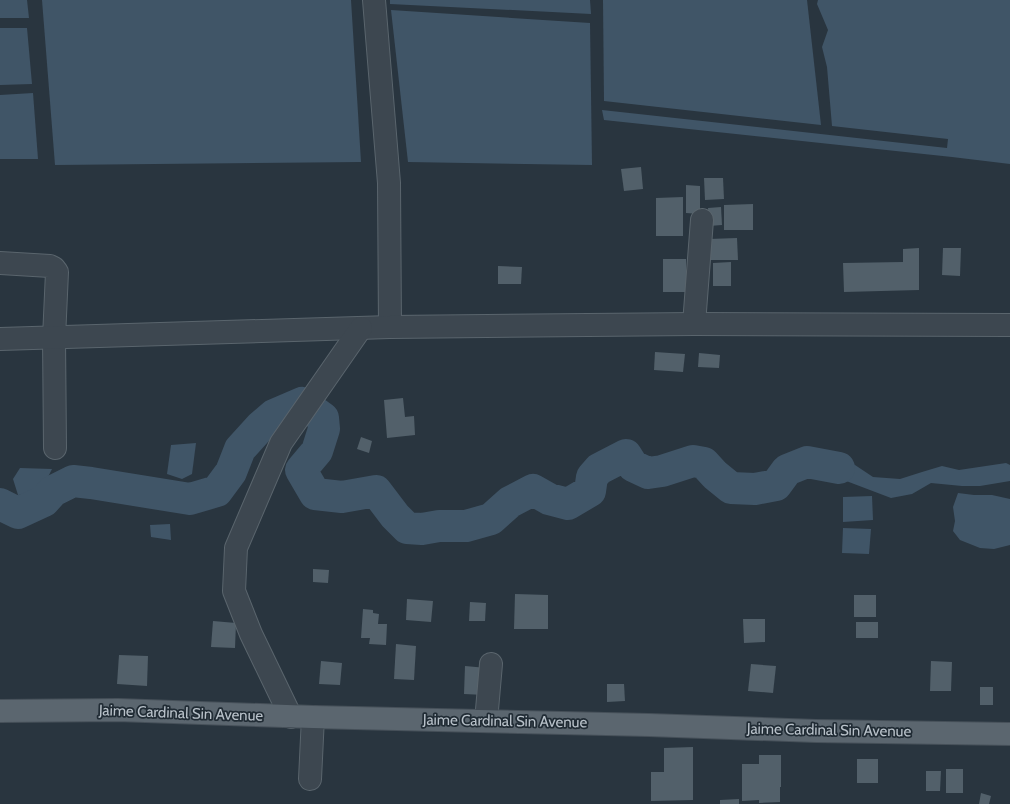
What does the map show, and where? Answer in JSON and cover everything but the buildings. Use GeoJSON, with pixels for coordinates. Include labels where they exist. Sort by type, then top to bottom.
{"type":"FeatureCollection","features":[{"type":"Feature","properties":{"kind":"main road","name":"Jaime Cardinal Sin Avenue"},"geometry":{"type":"LineString","coordinates":[[0,711],[118,710],[313,718],[657,725],[816,731],[1010,734]]}},
{"type":"Feature","properties":{"kind":"street"},"geometry":{"type":"LineString","coordinates":[[374,0],[389,183],[390,327]]}},
{"type":"Feature","properties":{"kind":"street"},"geometry":{"type":"LineString","coordinates":[[694,324],[702,220]]}},
{"type":"Feature","properties":{"kind":"street"},"geometry":{"type":"LineString","coordinates":[[0,263],[50,266],[57,272],[54,338],[55,448]]}},
{"type":"Feature","properties":{"kind":"street"},"geometry":{"type":"LineString","coordinates":[[0,339],[390,327],[694,324],[1010,325]]}},
{"type":"Feature","properties":{"kind":"street"},"geometry":{"type":"LineString","coordinates":[[291,717],[251,634],[234,591],[236,548],[281,443],[361,328]]}},
{"type":"Feature","properties":{"kind":"street"},"geometry":{"type":"LineString","coordinates":[[486,721],[491,664]]}},
{"type":"Feature","properties":{"kind":"street"},"geometry":{"type":"LineString","coordinates":[[310,779],[313,718]]}},
{"type":"Feature","properties":{"kind":"water"},"geometry":{"type":"Polygon","coordinates":[[[0,0],[27,0],[29,18],[0,18],[0,0]]]}},
{"type":"Feature","properties":{"kind":"water"},"geometry":{"type":"Polygon","coordinates":[[[42,0],[351,0],[361,162],[55,165],[42,0]]]}},
{"type":"Feature","properties":{"kind":"water"},"geometry":{"type":"Polygon","coordinates":[[[390,0],[590,0],[591,14],[390,4],[390,0]]]}},
{"type":"Feature","properties":{"kind":"water"},"geometry":{"type":"Polygon","coordinates":[[[603,0],[807,0],[821,125],[604,101],[603,0]]]}},
{"type":"Feature","properties":{"kind":"water"},"geometry":{"type":"Polygon","coordinates":[[[818,0],[1010,0],[1010,164],[604,120],[602,110],[947,148],[948,139],[832,126],[827,67],[822,47],[828,30],[817,4],[818,0]]]}},
{"type":"Feature","properties":{"kind":"water"},"geometry":{"type":"Polygon","coordinates":[[[391,10],[590,23],[592,165],[408,162],[391,10]]]}},
{"type":"Feature","properties":{"kind":"water"},"geometry":{"type":"Polygon","coordinates":[[[0,28],[27,28],[32,84],[0,85],[0,28]]]}},
{"type":"Feature","properties":{"kind":"water"},"geometry":{"type":"Polygon","coordinates":[[[33,93],[38,159],[0,159],[0,95],[33,93]]]}},
{"type":"Feature","properties":{"kind":"water"},"geometry":{"type":"Polygon","coordinates":[[[196,443],[192,474],[182,479],[167,474],[171,445],[196,443]]]}},
{"type":"Feature","properties":{"kind":"water"},"geometry":{"type":"Polygon","coordinates":[[[811,453],[832,460],[849,461],[873,477],[900,479],[942,466],[959,470],[1006,463],[1010,465],[1010,481],[980,486],[931,483],[912,494],[891,498],[818,469],[796,467],[777,474],[794,459],[811,453]]]}},
{"type":"Feature","properties":{"kind":"water"},"geometry":{"type":"Polygon","coordinates":[[[20,468],[52,469],[39,493],[18,495],[13,479],[20,468]]]}},
{"type":"Feature","properties":{"kind":"water"},"geometry":{"type":"Polygon","coordinates":[[[958,493],[992,495],[1010,499],[1010,545],[994,549],[980,548],[960,540],[953,531],[955,521],[953,507],[958,493]]]}},
{"type":"Feature","properties":{"kind":"water"},"geometry":{"type":"Polygon","coordinates":[[[872,496],[873,520],[843,522],[843,497],[872,496]]]}},
{"type":"Feature","properties":{"kind":"water"},"geometry":{"type":"Polygon","coordinates":[[[170,524],[171,540],[151,537],[150,525],[170,524]]]}},
{"type":"Feature","properties":{"kind":"water"},"geometry":{"type":"Polygon","coordinates":[[[843,528],[871,529],[869,554],[842,553],[843,528]]]}},
{"type":"Feature","properties":{"kind":"waterway"},"geometry":{"type":"LineString","coordinates":[[0,504],[18,513],[44,501],[53,491],[73,481],[190,499],[217,491],[231,472],[240,449],[260,427],[274,415],[302,403],[323,418],[324,429],[317,451],[301,470],[315,494],[342,497],[376,491],[395,516],[407,528],[422,529],[439,526],[466,526],[491,519],[510,502],[533,490],[549,499],[568,504],[590,491],[592,477],[599,469],[626,455],[633,466],[648,473],[662,471],[693,461],[704,463],[715,475],[731,488],[755,489],[776,485],[787,470],[807,462],[839,468]]}}]}
